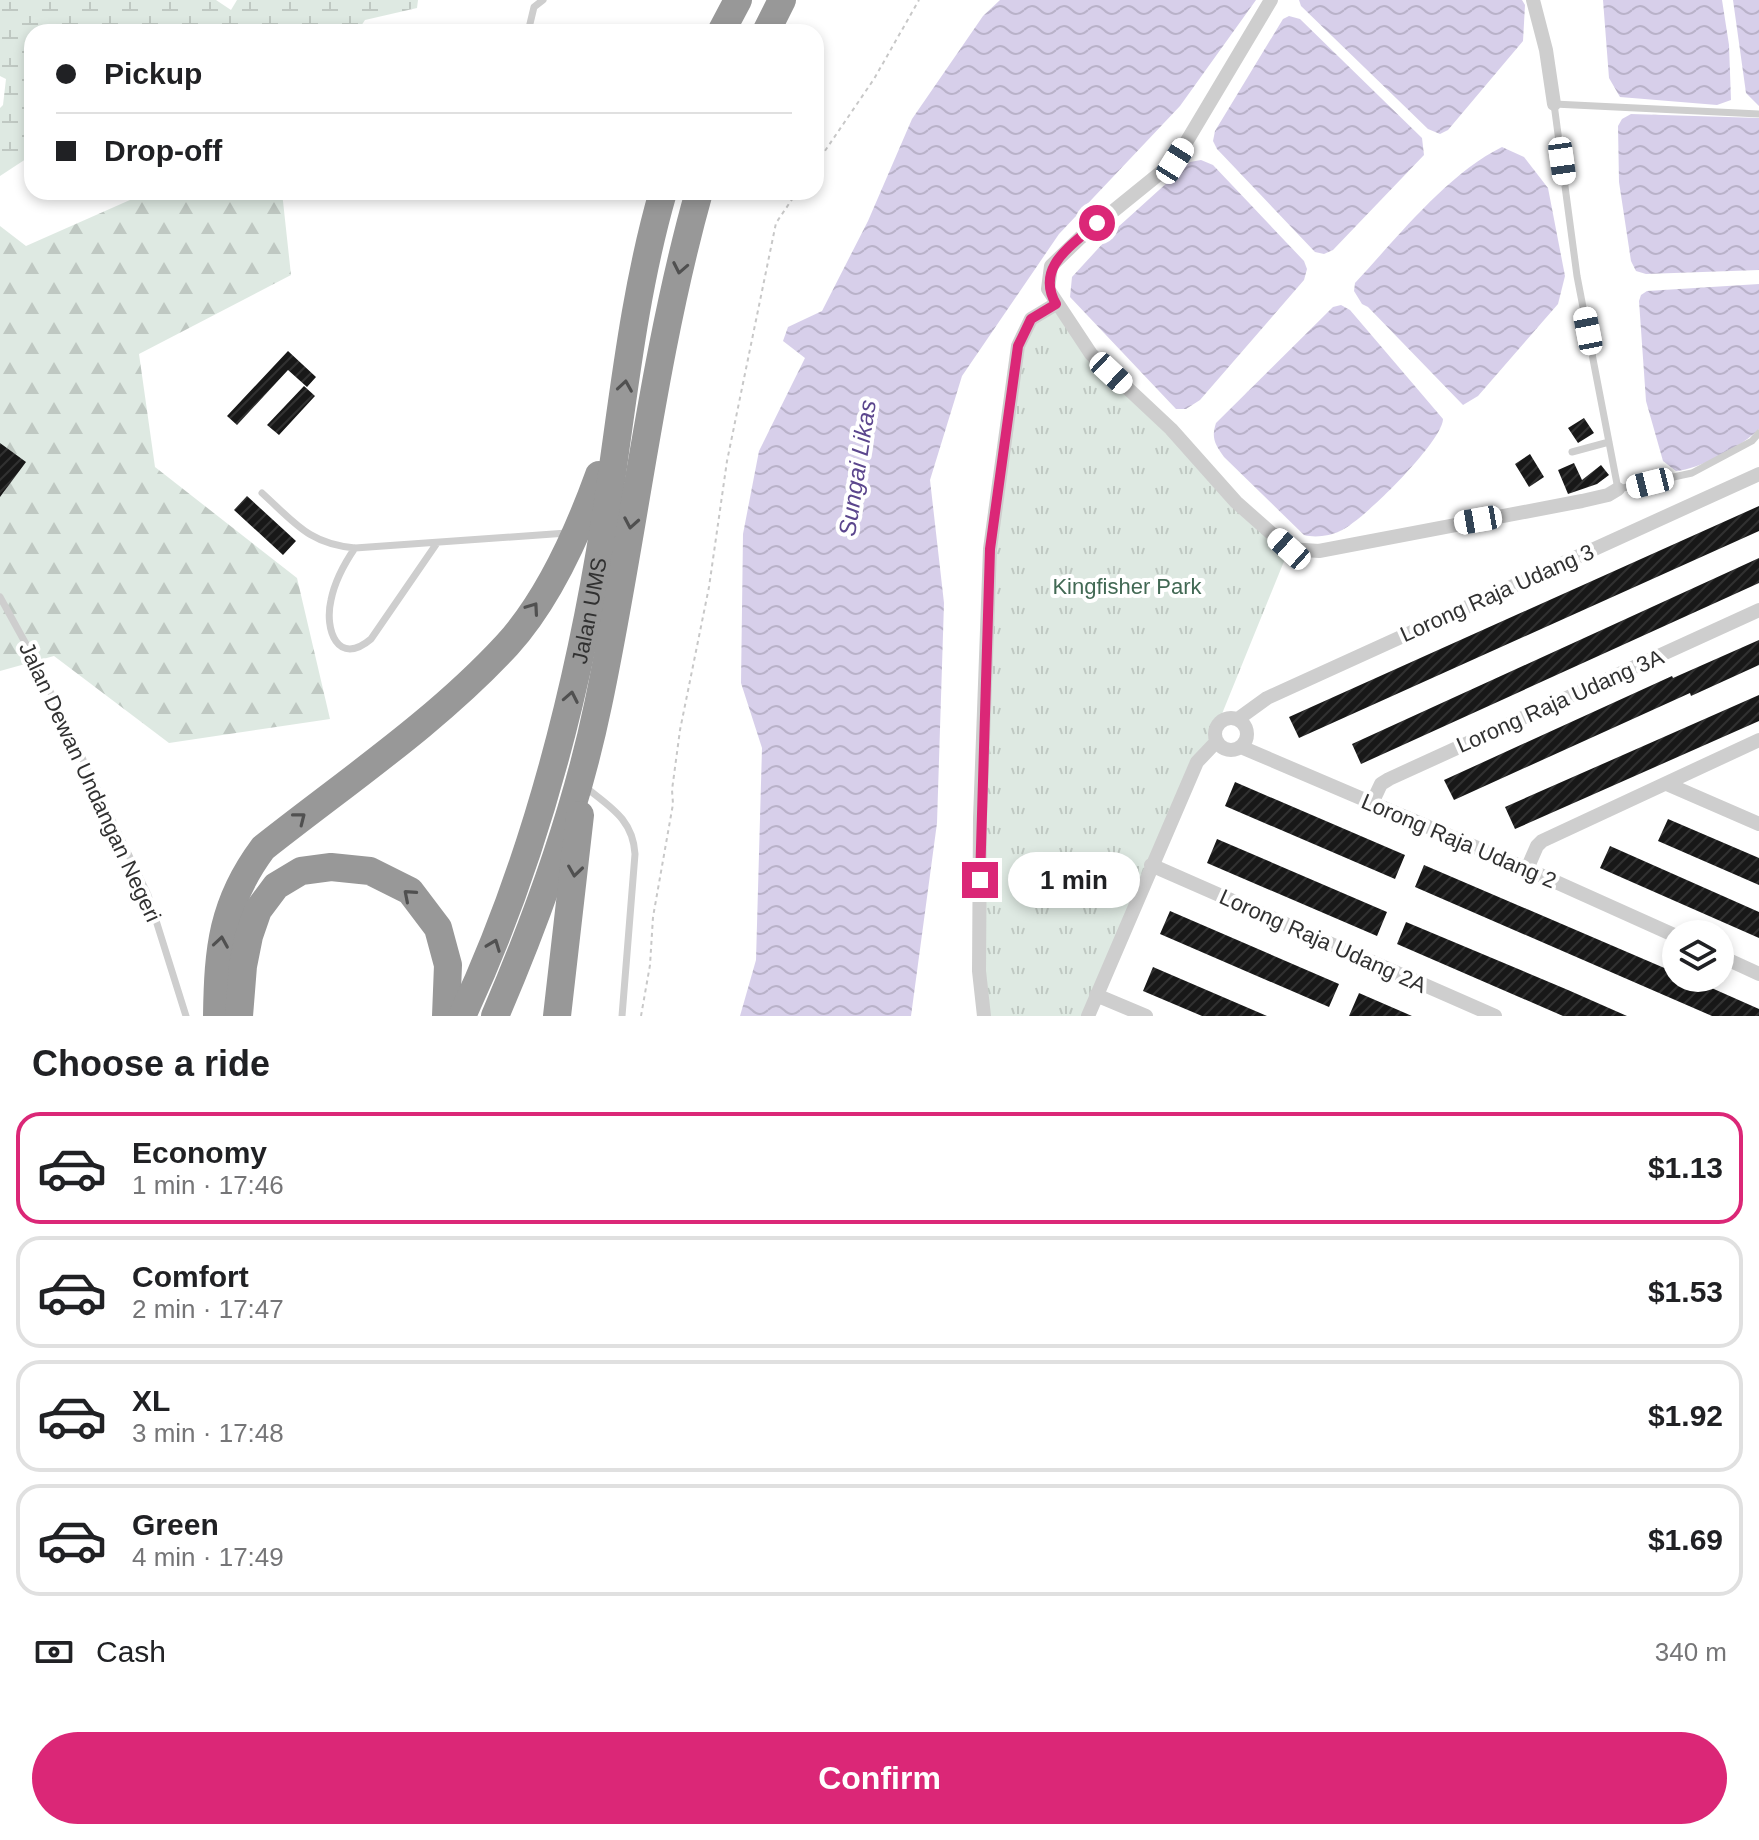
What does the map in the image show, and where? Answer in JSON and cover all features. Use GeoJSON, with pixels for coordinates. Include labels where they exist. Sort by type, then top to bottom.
{"type":"FeatureCollection","features":[{"type":"Feature","properties":{"kind":"highway"},"geometry":{"type":"LineString","coordinates":[[725,24],[738,0]]}},
{"type":"Feature","properties":{"kind":"highway"},"geometry":{"type":"LineString","coordinates":[[770,24],[782,0]]}},
{"type":"Feature","properties":{"kind":"highway","name":"Jalan UMS"},"geometry":{"type":"LineString","coordinates":[[462,1016],[494,944],[535,830],[567,719],[605,523],[649,239],[661,200]]}},
{"type":"Feature","properties":{"kind":"highway","name":"Jalan UMS"},"geometry":{"type":"LineString","coordinates":[[495,1016],[526,939],[578,788],[598,705],[684,244],[697,200]]}},
{"type":"Feature","properties":{"kind":"highway"},"geometry":{"type":"LineString","coordinates":[[217,1016],[218,965],[225,921],[245,872],[263,848],[445,704],[508,644],[555,577],[577,532],[619,420]]}},
{"type":"Feature","properties":{"kind":"highway"},"geometry":{"type":"LineString","coordinates":[[557,1016],[580,830],[578,788]]}},
{"type":"Feature","properties":{"kind":"highway"},"geometry":{"type":"LineString","coordinates":[[239,1016],[243,966],[258,910],[276,886],[301,871],[331,867],[370,871],[410,891],[438,928],[448,965],[446,1016]]}},
{"type":"Feature","properties":{"kind":"street"},"geometry":{"type":"LineString","coordinates":[[1271,0],[1175,161],[1090,229],[1051,266],[1048,289],[1091,354],[1171,429],[1236,502],[1289,549],[1319,551],[1582,501],[1608,495],[1618,489]]}},
{"type":"Feature","properties":{"kind":"street"},"geometry":{"type":"LineString","coordinates":[[1533,0],[1546,50],[1554,104]]}},
{"type":"Feature","properties":{"kind":"street"},"geometry":{"type":"LineString","coordinates":[[984,1016],[979,971],[980,819],[990,549],[1018,346],[1031,319],[1056,304]]}},
{"type":"Feature","properties":{"kind":"street","name":"Lorong Raja Udang 3"},"geometry":{"type":"LineString","coordinates":[[1238,719],[1267,698],[1759,474]]}},
{"type":"Feature","properties":{"kind":"street","name":"Lorong Raja Udang 3A"},"geometry":{"type":"LineString","coordinates":[[1372,803],[1381,784],[1389,779],[1759,610]]}},
{"type":"Feature","properties":{"kind":"street"},"geometry":{"type":"LineString","coordinates":[[1228,718],[1238,719],[1246,726],[1247,738],[1241,747],[1232,750],[1223,748],[1217,741],[1215,732],[1219,723],[1228,718]]}},
{"type":"Feature","properties":{"kind":"street"},"geometry":{"type":"LineString","coordinates":[[1527,869],[1542,841],[1759,740]]}},
{"type":"Feature","properties":{"kind":"street"},"geometry":{"type":"LineString","coordinates":[[1088,1016],[1197,762],[1217,741]]}},
{"type":"Feature","properties":{"kind":"street","name":"Lorong Raja Udang 2"},"geometry":{"type":"LineString","coordinates":[[1241,747],[1662,930]]}},
{"type":"Feature","properties":{"kind":"street"},"geometry":{"type":"LineString","coordinates":[[1667,784],[1759,824]]}},
{"type":"Feature","properties":{"kind":"street","name":"Lorong Raja Udang 2A"},"geometry":{"type":"LineString","coordinates":[[1151,865],[1495,1016]]}},
{"type":"Feature","properties":{"kind":"street"},"geometry":{"type":"LineString","coordinates":[[1734,962],[1759,974]]}},
{"type":"Feature","properties":{"kind":"street"},"geometry":{"type":"LineString","coordinates":[[1096,995],[1146,1016]]}},
{"type":"Feature","properties":{"kind":"lane"},"geometry":{"type":"LineString","coordinates":[[530,24],[534,7],[543,0]]}},
{"type":"Feature","properties":{"kind":"lane"},"geometry":{"type":"LineString","coordinates":[[1759,114],[1554,104],[1577,276],[1618,489],[1692,473],[1752,441],[1759,433]]}},
{"type":"Feature","properties":{"kind":"lane"},"geometry":{"type":"LineString","coordinates":[[1572,452],[1609,442]]}},
{"type":"Feature","properties":{"kind":"lane"},"geometry":{"type":"LineString","coordinates":[[262,493],[314,539],[332,546],[355,548],[577,532]]}},
{"type":"Feature","properties":{"kind":"lane"},"geometry":{"type":"LineString","coordinates":[[355,548],[343,565],[330,603],[331,633],[338,644],[347,649],[359,649],[371,639],[437,543]]}},
{"type":"Feature","properties":{"kind":"lane","name":"Jalan Dewan Undangan Negeri"},"geometry":{"type":"LineString","coordinates":[[0,597],[37,664],[148,895],[186,1016]]}},
{"type":"Feature","properties":{"kind":"lane"},"geometry":{"type":"LineString","coordinates":[[578,788],[628,824],[634,837],[622,1016]]}},
{"type":"Feature","properties":{"kind":"path"},"geometry":{"type":"LineString","coordinates":[[824,152],[874,79],[919,0]]}},
{"type":"Feature","properties":{"kind":"path"},"geometry":{"type":"LineString","coordinates":[[641,1016],[650,965],[653,917],[673,804],[680,730],[709,587],[727,461],[776,223],[792,200]]}},
{"type":"Feature","properties":{"kind":"green space"},"geometry":{"type":"Polygon","coordinates":[[[0,0],[216,0],[231,10],[237,0],[418,0],[417,8],[365,20],[362,24],[24,24],[24,160],[0,176],[0,108],[6,79],[0,76],[0,0]]]}},
{"type":"Feature","properties":{"kind":"green space"},"geometry":{"type":"Polygon","coordinates":[[[130,200],[283,200],[291,275],[139,354],[155,467],[297,578],[330,719],[169,743],[54,656],[0,671],[0,226],[26,246],[130,200]]]}},
{"type":"Feature","properties":{"kind":"green space","name":"Kingfisher Park"},"geometry":{"type":"Polygon","coordinates":[[[1056,304],[1091,354],[1289,549],[1215,731],[1217,741],[1197,762],[1088,1016],[984,1016],[990,549],[1015,373],[1031,319],[1056,304]]]}},
{"type":"Feature","properties":{"kind":"water","name":"Sungai Likas"},"geometry":{"type":"Polygon","coordinates":[[[1000,0],[1256,0],[1180,106],[1059,234],[962,376],[930,480],[944,603],[937,823],[911,1016],[740,1016],[756,960],[762,748],[741,683],[743,534],[759,451],[805,358],[783,341],[788,327],[822,311],[868,221],[912,119],[983,16],[1000,0]]]}},
{"type":"Feature","properties":{"kind":"water"},"geometry":{"type":"Polygon","coordinates":[[[1299,0],[1522,0],[1525,5],[1523,41],[1448,130],[1440,134],[1428,129],[1301,6],[1299,0]]]}},
{"type":"Feature","properties":{"kind":"water"},"geometry":{"type":"Polygon","coordinates":[[[1603,0],[1722,0],[1729,45],[1731,100],[1717,105],[1620,97],[1609,78],[1603,0]]]}},
{"type":"Feature","properties":{"kind":"water"},"geometry":{"type":"Polygon","coordinates":[[[1733,0],[1759,0],[1759,106],[1746,93],[1733,0]]]}},
{"type":"Feature","properties":{"kind":"water"},"geometry":{"type":"Polygon","coordinates":[[[1289,16],[1300,19],[1422,138],[1424,155],[1333,250],[1324,254],[1315,252],[1217,149],[1213,141],[1215,131],[1283,19],[1289,16]]]}},
{"type":"Feature","properties":{"kind":"water"},"geometry":{"type":"Polygon","coordinates":[[[1631,114],[1759,118],[1759,270],[1646,274],[1636,271],[1631,261],[1619,182],[1618,126],[1622,119],[1631,114]]]}},
{"type":"Feature","properties":{"kind":"water"},"geometry":{"type":"Polygon","coordinates":[[[1502,147],[1524,157],[1548,188],[1565,276],[1558,304],[1478,396],[1463,405],[1362,304],[1354,291],[1355,283],[1442,190],[1502,147]]]}},
{"type":"Feature","properties":{"kind":"water"},"geometry":{"type":"Polygon","coordinates":[[[1201,160],[1213,165],[1304,261],[1307,269],[1304,280],[1200,400],[1186,409],[1176,409],[1070,297],[1072,277],[1117,228],[1190,162],[1201,160]]]}},
{"type":"Feature","properties":{"kind":"water"},"geometry":{"type":"Polygon","coordinates":[[[1759,284],[1759,429],[1720,456],[1676,471],[1663,461],[1646,401],[1641,295],[1647,291],[1759,284]]]}},
{"type":"Feature","properties":{"kind":"water"},"geometry":{"type":"Polygon","coordinates":[[[1341,305],[1350,310],[1443,419],[1430,445],[1416,462],[1365,513],[1336,533],[1308,536],[1224,457],[1214,433],[1216,423],[1333,307],[1341,305]]]}},
{"type":"Feature","properties":{"kind":"building"},"geometry":{"type":"Polygon","coordinates":[[[288,351],[316,377],[307,387],[288,370],[237,425],[227,416],[288,351]]]}},
{"type":"Feature","properties":{"kind":"building"},"geometry":{"type":"Polygon","coordinates":[[[304,386],[315,396],[279,435],[267,425],[304,386]]]}},
{"type":"Feature","properties":{"kind":"building"},"geometry":{"type":"Polygon","coordinates":[[[1584,418],[1594,433],[1578,443],[1568,428],[1584,418]]]}},
{"type":"Feature","properties":{"kind":"building"},"geometry":{"type":"Polygon","coordinates":[[[0,443],[26,462],[0,497],[0,443]]]}},
{"type":"Feature","properties":{"kind":"building"},"geometry":{"type":"Polygon","coordinates":[[[1530,454],[1544,477],[1529,487],[1515,464],[1530,454]]]}},
{"type":"Feature","properties":{"kind":"building"},"geometry":{"type":"Polygon","coordinates":[[[1574,463],[1582,480],[1601,465],[1609,475],[1597,484],[1568,494],[1558,470],[1574,463]]]}},
{"type":"Feature","properties":{"kind":"building"},"geometry":{"type":"Polygon","coordinates":[[[247,496],[296,541],[283,555],[234,510],[247,496]]]}},
{"type":"Feature","properties":{"kind":"building"},"geometry":{"type":"Polygon","coordinates":[[[1759,506],[1759,531],[1299,738],[1289,717],[1759,506]]]}},
{"type":"Feature","properties":{"kind":"building"},"geometry":{"type":"Polygon","coordinates":[[[1759,558],[1759,583],[1361,764],[1352,744],[1759,558]]]}},
{"type":"Feature","properties":{"kind":"building"},"geometry":{"type":"Polygon","coordinates":[[[1759,640],[1759,665],[1691,696],[1690,693],[1454,800],[1444,780],[1672,676],[1759,640]]]}},
{"type":"Feature","properties":{"kind":"building"},"geometry":{"type":"Polygon","coordinates":[[[1759,695],[1759,721],[1515,829],[1505,807],[1759,695]]]}},
{"type":"Feature","properties":{"kind":"building"},"geometry":{"type":"Polygon","coordinates":[[[1235,782],[1405,855],[1395,879],[1225,806],[1235,782]]]}},
{"type":"Feature","properties":{"kind":"building"},"geometry":{"type":"Polygon","coordinates":[[[1668,819],[1759,858],[1759,885],[1658,841],[1668,819]]]}},
{"type":"Feature","properties":{"kind":"building"},"geometry":{"type":"Polygon","coordinates":[[[1217,839],[1387,912],[1377,936],[1207,863],[1217,839]]]}},
{"type":"Feature","properties":{"kind":"building"},"geometry":{"type":"Polygon","coordinates":[[[1610,846],[1759,912],[1759,938],[1734,927],[1734,920],[1718,920],[1600,868],[1610,846]]]}},
{"type":"Feature","properties":{"kind":"building"},"geometry":{"type":"Polygon","coordinates":[[[1424,865],[1662,967],[1662,992],[1721,992],[1759,1009],[1759,1016],[1712,1016],[1415,887],[1424,865]]]}},
{"type":"Feature","properties":{"kind":"building"},"geometry":{"type":"Polygon","coordinates":[[[1170,911],[1339,984],[1329,1007],[1160,934],[1170,911]]]}},
{"type":"Feature","properties":{"kind":"building"},"geometry":{"type":"Polygon","coordinates":[[[1406,922],[1627,1016],[1563,1016],[1397,944],[1406,922]]]}},
{"type":"Feature","properties":{"kind":"building"},"geometry":{"type":"Polygon","coordinates":[[[1153,967],[1267,1016],[1202,1016],[1143,991],[1153,967]]]}},
{"type":"Feature","properties":{"kind":"building"},"geometry":{"type":"Polygon","coordinates":[[[1359,993],[1412,1016],[1349,1016],[1359,993]]]}},
{"type":"Feature","properties":{"kind":"route"},"geometry":{"type":"LineString","coordinates":[[980,880],[990,549],[1018,346],[1031,319],[1056,304],[1048,289],[1051,266],[1097,223]]}}]}
